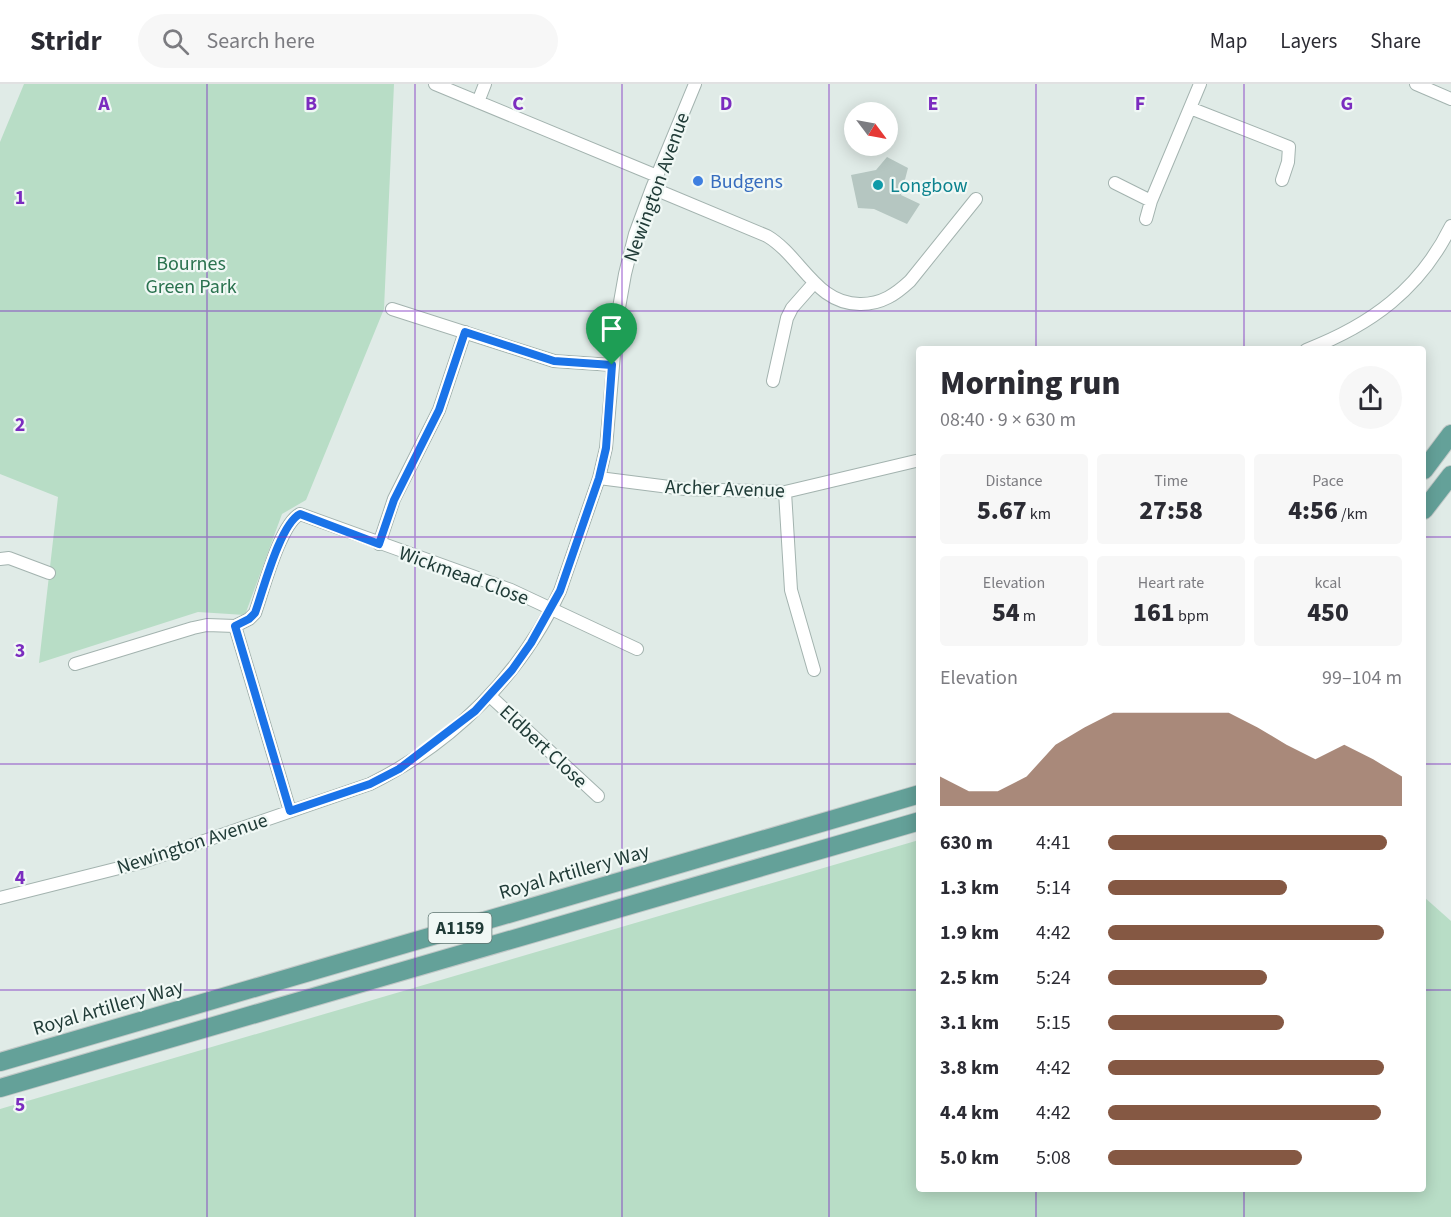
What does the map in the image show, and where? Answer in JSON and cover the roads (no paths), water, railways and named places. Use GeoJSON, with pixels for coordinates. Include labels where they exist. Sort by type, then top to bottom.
{"type":"FeatureCollection","features":[{"type":"Feature","properties":{"kind":"main road"},"geometry":{"type":"LineString","coordinates":[[1426,467],[1451,434]]}},
{"type":"Feature","properties":{"kind":"main road"},"geometry":{"type":"LineString","coordinates":[[1426,507],[1451,475]]}},
{"type":"Feature","properties":{"kind":"main road","name":"Royal Artillery Way"},"geometry":{"type":"LineString","coordinates":[[0,1062],[916,795]]}},
{"type":"Feature","properties":{"kind":"main road","name":"A1159"},"geometry":{"type":"LineString","coordinates":[[0,1088],[916,822]]}},
{"type":"Feature","properties":{"kind":"street"},"geometry":{"type":"LineString","coordinates":[[435,84],[655,182],[767,236],[780,243],[814,283],[840,302],[852,304],[878,302],[889,298],[910,281],[976,199]]}},
{"type":"Feature","properties":{"kind":"street"},"geometry":{"type":"LineString","coordinates":[[478,102],[485,84]]}},
{"type":"Feature","properties":{"kind":"street","name":"Newington Avenue"},"geometry":{"type":"LineString","coordinates":[[0,898],[143,862],[370,784],[399,769],[449,732],[490,696],[531,643],[552,608],[599,478],[606,448],[617,319],[625,274],[635,234],[694,84]]}},
{"type":"Feature","properties":{"kind":"street"},"geometry":{"type":"LineString","coordinates":[[1146,219],[1151,201],[1200,84]]}},
{"type":"Feature","properties":{"kind":"street"},"geometry":{"type":"LineString","coordinates":[[1416,84],[1451,99]]}},
{"type":"Feature","properties":{"kind":"street"},"geometry":{"type":"LineString","coordinates":[[1190,108],[1289,147],[1288,162],[1282,180]]}},
{"type":"Feature","properties":{"kind":"street"},"geometry":{"type":"LineString","coordinates":[[1115,183],[1151,201]]}},
{"type":"Feature","properties":{"kind":"street"},"geometry":{"type":"LineString","coordinates":[[1315,346],[1372,318],[1398,297],[1425,270],[1451,226]]}},
{"type":"Feature","properties":{"kind":"street"},"geometry":{"type":"LineString","coordinates":[[773,381],[787,318],[792,308],[814,283]]}},
{"type":"Feature","properties":{"kind":"street"},"geometry":{"type":"LineString","coordinates":[[392,309],[554,361],[612,365]]}},
{"type":"Feature","properties":{"kind":"street"},"geometry":{"type":"LineString","coordinates":[[379,544],[394,500],[439,410],[465,332]]}},
{"type":"Feature","properties":{"kind":"street","name":"Archer Avenue"},"geometry":{"type":"LineString","coordinates":[[599,478],[685,489],[785,492],[916,461]]}},
{"type":"Feature","properties":{"kind":"street"},"geometry":{"type":"LineString","coordinates":[[785,492],[789,577],[814,670]]}},
{"type":"Feature","properties":{"kind":"street","name":"Wickmead Close"},"geometry":{"type":"LineString","coordinates":[[235,626],[255,613],[280,542],[290,520],[300,514],[511,590],[637,649]]}},
{"type":"Feature","properties":{"kind":"street"},"geometry":{"type":"LineString","coordinates":[[0,559],[9,558],[49,573]]}},
{"type":"Feature","properties":{"kind":"street"},"geometry":{"type":"LineString","coordinates":[[75,664],[194,628],[235,626],[290,811]]}},
{"type":"Feature","properties":{"kind":"street","name":"Eldbert Close"},"geometry":{"type":"LineString","coordinates":[[490,696],[598,796]]}},
{"type":"Feature","properties":{"kind":"place","name":"Budgens"},"geometry":{"type":"Point","coordinates":[698,181]}},
{"type":"Feature","properties":{"kind":"place","name":"Longbow"},"geometry":{"type":"Point","coordinates":[878,185]}},
{"type":"Feature","properties":{"kind":"park label","name":"Bournes Green Park"},"geometry":{"type":"Point","coordinates":[191,274]}}]}
